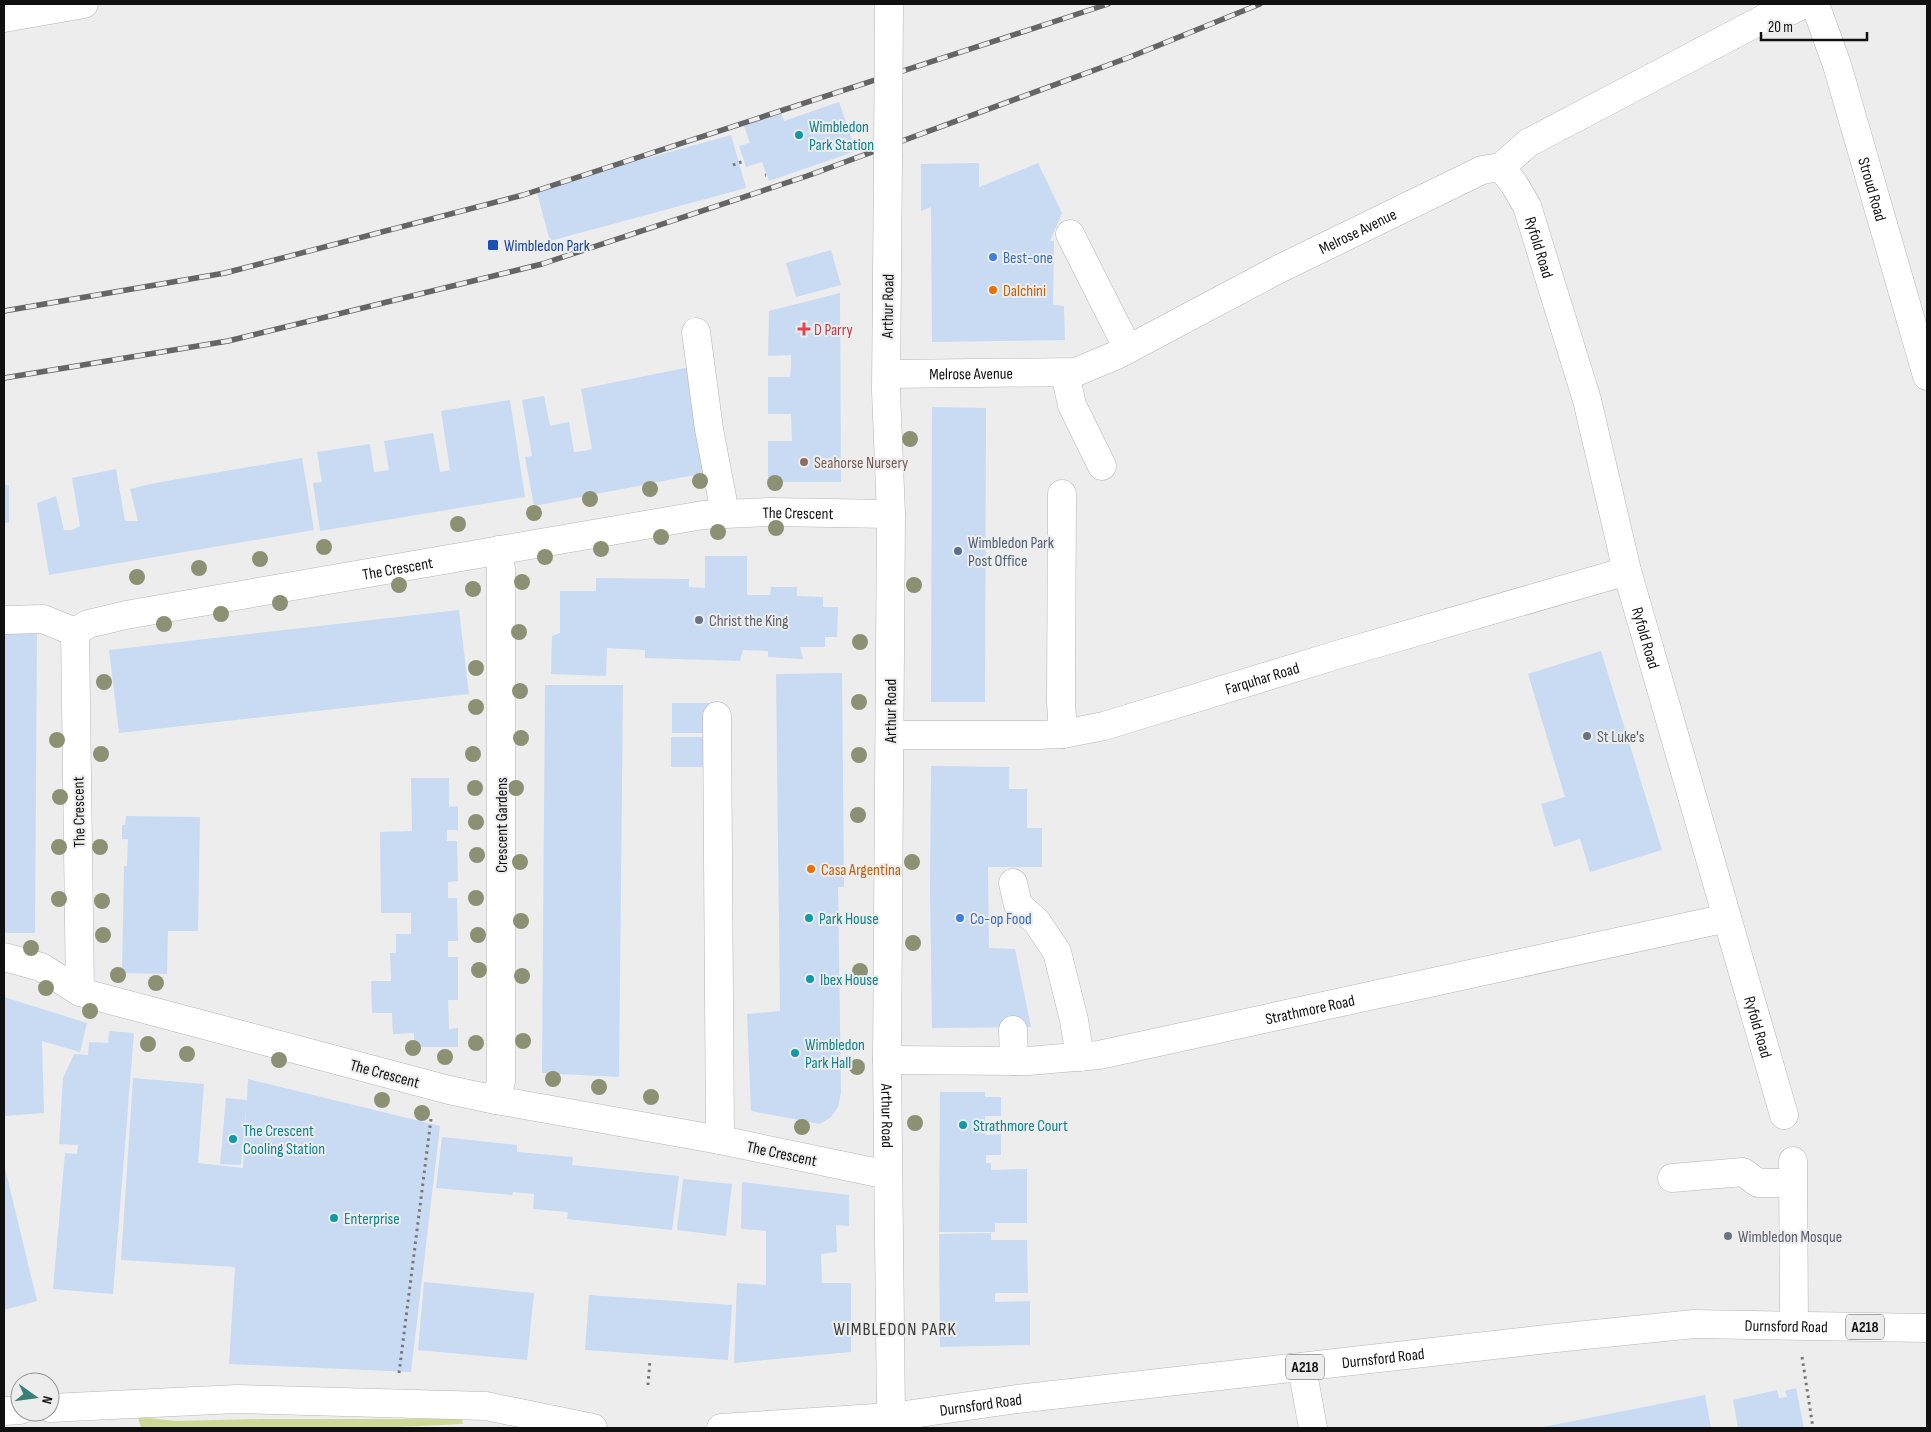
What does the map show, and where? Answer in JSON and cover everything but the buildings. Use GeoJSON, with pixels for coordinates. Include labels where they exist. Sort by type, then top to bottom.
{"type":"FeatureCollection","features":[{"type":"Feature","properties":{"kind":"street"},"geometry":{"type":"LineString","coordinates":[[4,18],[84,4]]}},
{"type":"Feature","properties":{"kind":"street","name":"Arthur Road"},"geometry":{"type":"LineString","coordinates":[[889,4],[887,374],[890,514],[890,735],[887,1060],[891,1417]]}},
{"type":"Feature","properties":{"kind":"street","name":"Melrose Avenue"},"geometry":{"type":"LineString","coordinates":[[887,374],[1076,372],[1128,349],[1275,270],[1482,170],[1501,167],[1528,144],[1767,17],[1790,11],[1804,4]]}},
{"type":"Feature","properties":{"kind":"street","name":"Stroud Road"},"geometry":{"type":"LineString","coordinates":[[1815,4],[1837,65],[1927,376]]}},
{"type":"Feature","properties":{"kind":"street","name":"Ryfold Road"},"geometry":{"type":"LineString","coordinates":[[1501,167],[1528,206],[1587,400],[1627,572],[1784,1115]]}},
{"type":"Feature","properties":{"kind":"street"},"geometry":{"type":"LineString","coordinates":[[1070,234],[1128,349]]}},
{"type":"Feature","properties":{"kind":"street"},"geometry":{"type":"LineString","coordinates":[[696,332],[709,429],[725,513]]}},
{"type":"Feature","properties":{"kind":"street"},"geometry":{"type":"LineString","coordinates":[[1065,372],[1072,405],[1102,466]]}},
{"type":"Feature","properties":{"kind":"street"},"geometry":{"type":"LineString","coordinates":[[1062,494],[1061,702],[1064,734]]}},
{"type":"Feature","properties":{"kind":"street","name":"The Crescent"},"geometry":{"type":"LineString","coordinates":[[888,1175],[720,1140],[449,1090],[80,992],[75,632],[88,624],[126,615],[498,550],[725,513],[890,514]]}},
{"type":"Feature","properties":{"kind":"street","name":"Crescent Gardens"},"geometry":{"type":"LineString","coordinates":[[496,1100],[501,1081],[501,569],[498,550]]}},
{"type":"Feature","properties":{"kind":"street","name":"Farquhar Road"},"geometry":{"type":"LineString","coordinates":[[890,735],[1064,734],[1104,726],[1340,654],[1627,572]]}},
{"type":"Feature","properties":{"kind":"street"},"geometry":{"type":"LineString","coordinates":[[4,620],[43,619],[75,632]]}},
{"type":"Feature","properties":{"kind":"street"},"geometry":{"type":"LineString","coordinates":[[717,716],[720,1140]]}},
{"type":"Feature","properties":{"kind":"street"},"geometry":{"type":"LineString","coordinates":[[1013,883],[1018,905],[1036,922],[1057,952],[1074,1020],[1080,1057]]}},
{"type":"Feature","properties":{"kind":"street","name":"Strathmore Road"},"geometry":{"type":"LineString","coordinates":[[887,1060],[1014,1061],[1080,1057],[1109,1053],[1727,918]]}},
{"type":"Feature","properties":{"kind":"street"},"geometry":{"type":"LineString","coordinates":[[4,957],[41,967],[80,992]]}},
{"type":"Feature","properties":{"kind":"street"},"geometry":{"type":"LineString","coordinates":[[1013,1030],[1014,1061]]}},
{"type":"Feature","properties":{"kind":"street"},"geometry":{"type":"LineString","coordinates":[[1672,1178],[1743,1172],[1758,1183],[1793,1172],[1794,1325]]}},
{"type":"Feature","properties":{"kind":"street","name":"Durnsford Road"},"geometry":{"type":"LineString","coordinates":[[721,1428],[891,1417],[1017,1399],[1694,1324],[1927,1328]]}},
{"type":"Feature","properties":{"kind":"street"},"geometry":{"type":"LineString","coordinates":[[1302,1368],[1313,1428]]}},
{"type":"Feature","properties":{"kind":"street"},"geometry":{"type":"LineString","coordinates":[[60,1408],[237,1399],[486,1406],[593,1428]]}},
{"type":"Feature","properties":{"kind":"path"},"geometry":{"type":"LineString","coordinates":[[733,165],[744,161]]}},
{"type":"Feature","properties":{"kind":"path"},"geometry":{"type":"LineString","coordinates":[[399,1378],[430,1119]]}},
{"type":"Feature","properties":{"kind":"path"},"geometry":{"type":"LineString","coordinates":[[1802,1351],[1801,1363],[1813,1428]]}},
{"type":"Feature","properties":{"kind":"path"},"geometry":{"type":"LineString","coordinates":[[648,1385],[650,1360]]}},
{"type":"Feature","properties":{"kind":"green space"},"geometry":{"type":"Polygon","coordinates":[[[138,1417],[176,1421],[462,1419],[463,1424],[376,1428],[141,1428],[138,1417]]]}},
{"type":"Feature","properties":{"kind":"railway"},"geometry":{"type":"LineString","coordinates":[[4,311],[225,273],[523,195],[1108,4]]}},
{"type":"Feature","properties":{"kind":"railway"},"geometry":{"type":"LineString","coordinates":[[4,378],[228,341],[542,264],[807,176],[1130,57],[1260,4]]}},
{"type":"Feature","properties":{"kind":"place","name":"Wimbledon Park Station"},"geometry":{"type":"Point","coordinates":[799,135]}},
{"type":"Feature","properties":{"kind":"place","name":"Wimbledon Park"},"geometry":{"type":"Point","coordinates":[493,245]}},
{"type":"Feature","properties":{"kind":"place","name":"Best-one"},"geometry":{"type":"Point","coordinates":[993,257]}},
{"type":"Feature","properties":{"kind":"place","name":"Dalchini"},"geometry":{"type":"Point","coordinates":[993,290]}},
{"type":"Feature","properties":{"kind":"place","name":"D Parry"},"geometry":{"type":"Point","coordinates":[804,329]}},
{"type":"Feature","properties":{"kind":"place","name":"Seahorse Nursery"},"geometry":{"type":"Point","coordinates":[804,462]}},
{"type":"Feature","properties":{"kind":"place","name":"Wimbledon Park Post Office"},"geometry":{"type":"Point","coordinates":[958,551]}},
{"type":"Feature","properties":{"kind":"place","name":"Christ the King"},"geometry":{"type":"Point","coordinates":[699,620]}},
{"type":"Feature","properties":{"kind":"place","name":"St Luke's"},"geometry":{"type":"Point","coordinates":[1587,736]}},
{"type":"Feature","properties":{"kind":"place","name":"Casa Argentina"},"geometry":{"type":"Point","coordinates":[811,869]}},
{"type":"Feature","properties":{"kind":"place","name":"Park House"},"geometry":{"type":"Point","coordinates":[809,918]}},
{"type":"Feature","properties":{"kind":"place","name":"Co-op Food"},"geometry":{"type":"Point","coordinates":[960,918]}},
{"type":"Feature","properties":{"kind":"place","name":"Ibex House"},"geometry":{"type":"Point","coordinates":[810,979]}},
{"type":"Feature","properties":{"kind":"place","name":"Wimbledon Park Hall"},"geometry":{"type":"Point","coordinates":[795,1053]}},
{"type":"Feature","properties":{"kind":"place","name":"Strathmore Court"},"geometry":{"type":"Point","coordinates":[963,1125]}},
{"type":"Feature","properties":{"kind":"place","name":"The Crescent Cooling Station"},"geometry":{"type":"Point","coordinates":[233,1139]}},
{"type":"Feature","properties":{"kind":"place","name":"Enterprise"},"geometry":{"type":"Point","coordinates":[334,1218]}},
{"type":"Feature","properties":{"kind":"place","name":"Wimbledon Mosque"},"geometry":{"type":"Point","coordinates":[1728,1236]}},
{"type":"Feature","properties":{"kind":"district","name":"WIMBLEDON PARK"},"geometry":{"type":"Point","coordinates":[895,1329]}}]}
